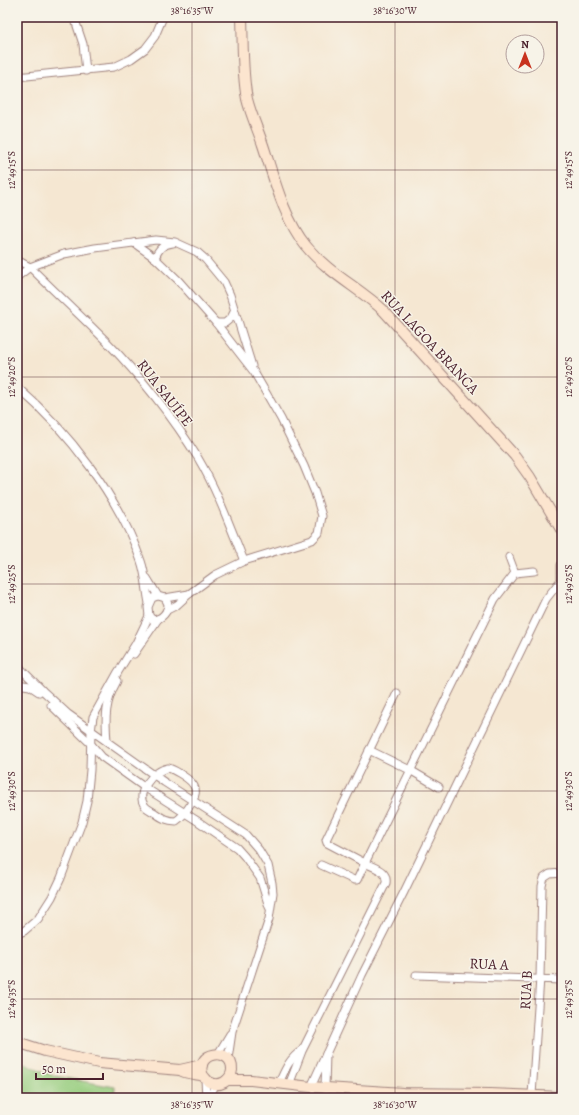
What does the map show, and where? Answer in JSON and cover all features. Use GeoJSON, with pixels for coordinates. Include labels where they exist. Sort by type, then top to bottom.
{"type":"FeatureCollection","features":[{"type":"Feature","properties":{"kind":"street"},"geometry":{"type":"LineString","coordinates":[[74,17],[83,44],[86,71]]}},
{"type":"Feature","properties":{"kind":"street"},"geometry":{"type":"LineString","coordinates":[[17,77],[114,67],[131,59],[145,49],[155,36],[163,17]]}},
{"type":"Feature","properties":{"kind":"street","name":"RUA LAGOA BRANCA"},"geometry":{"type":"LineString","coordinates":[[242,17],[244,72],[248,101],[284,208],[294,230],[305,246],[320,262],[372,300],[383,310],[515,456],[522,464],[562,531]]}},
{"type":"Feature","properties":{"kind":"street"},"geometry":{"type":"LineString","coordinates":[[17,277],[30,267],[64,254],[95,248],[156,240],[175,242],[197,252],[205,259],[224,282],[230,295],[234,312],[254,372]]}},
{"type":"Feature","properties":{"kind":"street"},"geometry":{"type":"LineString","coordinates":[[155,258],[162,247],[175,242]]}},
{"type":"Feature","properties":{"kind":"street"},"geometry":{"type":"LineString","coordinates":[[107,741],[106,710],[110,696],[132,657],[158,619],[167,610],[177,605],[189,594],[215,576],[244,561],[312,540],[319,533],[322,516],[304,466],[281,419],[254,372],[216,323],[178,280],[155,258],[134,243]]}},
{"type":"Feature","properties":{"kind":"street","name":"RUA SAUÍPE"},"geometry":{"type":"LineString","coordinates":[[17,260],[30,267],[106,342],[167,413],[198,458],[218,497],[244,561]]}},
{"type":"Feature","properties":{"kind":"street"},"geometry":{"type":"LineString","coordinates":[[216,323],[225,323],[231,318],[234,312]]}},
{"type":"Feature","properties":{"kind":"street"},"geometry":{"type":"LineString","coordinates":[[17,387],[44,413],[98,478],[123,520],[141,561],[149,603],[149,616],[136,643],[95,712],[91,731],[90,770],[87,801],[82,822],[61,878],[52,897],[38,919],[24,931],[17,934]]}},
{"type":"Feature","properties":{"kind":"street"},"geometry":{"type":"LineString","coordinates":[[509,557],[515,573]]}},
{"type":"Feature","properties":{"kind":"street"},"geometry":{"type":"LineString","coordinates":[[311,1087],[326,1050],[362,974],[404,892],[546,599],[562,580],[561,565]]}},
{"type":"Feature","properties":{"kind":"street"},"geometry":{"type":"LineString","coordinates":[[321,865],[357,880],[494,599],[515,573],[534,571]]}},
{"type":"Feature","properties":{"kind":"street"},"geometry":{"type":"LineString","coordinates":[[145,576],[168,604],[167,610]]}},
{"type":"Feature","properties":{"kind":"street"},"geometry":{"type":"LineString","coordinates":[[149,603],[152,598],[189,594]]}},
{"type":"Feature","properties":{"kind":"street"},"geometry":{"type":"LineString","coordinates":[[149,616],[153,620],[158,619]]}},
{"type":"Feature","properties":{"kind":"street"},"geometry":{"type":"LineString","coordinates":[[17,684],[22,677],[19,666]]}},
{"type":"Feature","properties":{"kind":"street"},"geometry":{"type":"LineString","coordinates":[[19,666],[102,756],[144,787],[231,844],[246,857],[260,878],[270,911]]}},
{"type":"Feature","properties":{"kind":"street"},"geometry":{"type":"LineString","coordinates":[[17,684],[33,687],[55,706],[107,741],[153,775],[246,835],[259,850],[268,865],[273,893],[267,926],[232,1032],[218,1054]]}},
{"type":"Feature","properties":{"kind":"street"},"geometry":{"type":"LineString","coordinates":[[284,1084],[386,883],[384,873],[326,843],[326,840],[397,693]]}},
{"type":"Feature","properties":{"kind":"street"},"geometry":{"type":"LineString","coordinates":[[369,750],[410,770],[439,787]]}},
{"type":"Feature","properties":{"kind":"street"},"geometry":{"type":"LineString","coordinates":[[90,770],[93,764],[102,756]]}},
{"type":"Feature","properties":{"kind":"street"},"geometry":{"type":"LineString","coordinates":[[168,768],[172,769],[189,779],[195,786],[196,793],[193,800],[185,813],[176,821],[164,819],[145,806],[143,797],[144,787],[153,775],[161,770],[168,768]]}},
{"type":"Feature","properties":{"kind":"street","name":"RUA B"},"geometry":{"type":"LineString","coordinates":[[532,1095],[540,978],[542,886],[544,878],[550,874],[562,873]]}},
{"type":"Feature","properties":{"kind":"street","name":"RUA A"},"geometry":{"type":"LineString","coordinates":[[416,975],[540,978],[562,980]]}},
{"type":"Feature","properties":{"kind":"street"},"geometry":{"type":"LineString","coordinates":[[227,1080],[230,1077],[232,1032]]}},
{"type":"Feature","properties":{"kind":"street"},"geometry":{"type":"LineString","coordinates":[[17,1042],[45,1051],[99,1063],[180,1070],[204,1078],[215,1084],[219,1084],[227,1080],[251,1080],[311,1087],[403,1093],[532,1095],[557,1097]]}},
{"type":"Feature","properties":{"kind":"street"},"geometry":{"type":"LineString","coordinates":[[325,1088],[326,1050]]}},
{"type":"Feature","properties":{"kind":"street"},"geometry":{"type":"LineString","coordinates":[[206,1098],[202,1065],[210,1055],[218,1054],[251,1080]]}},
{"type":"Feature","properties":{"kind":"street"},"geometry":{"type":"LineString","coordinates":[[180,1070],[202,1065]]}},
{"type":"Feature","properties":{"kind":"street"},"geometry":{"type":"LineString","coordinates":[[210,1098],[215,1084]]}},
{"type":"Feature","properties":{"kind":"green space"},"geometry":{"type":"Polygon","coordinates":[[[17,1060],[54,1076],[115,1087],[114,1098],[17,1098],[17,1060]]]}}]}
